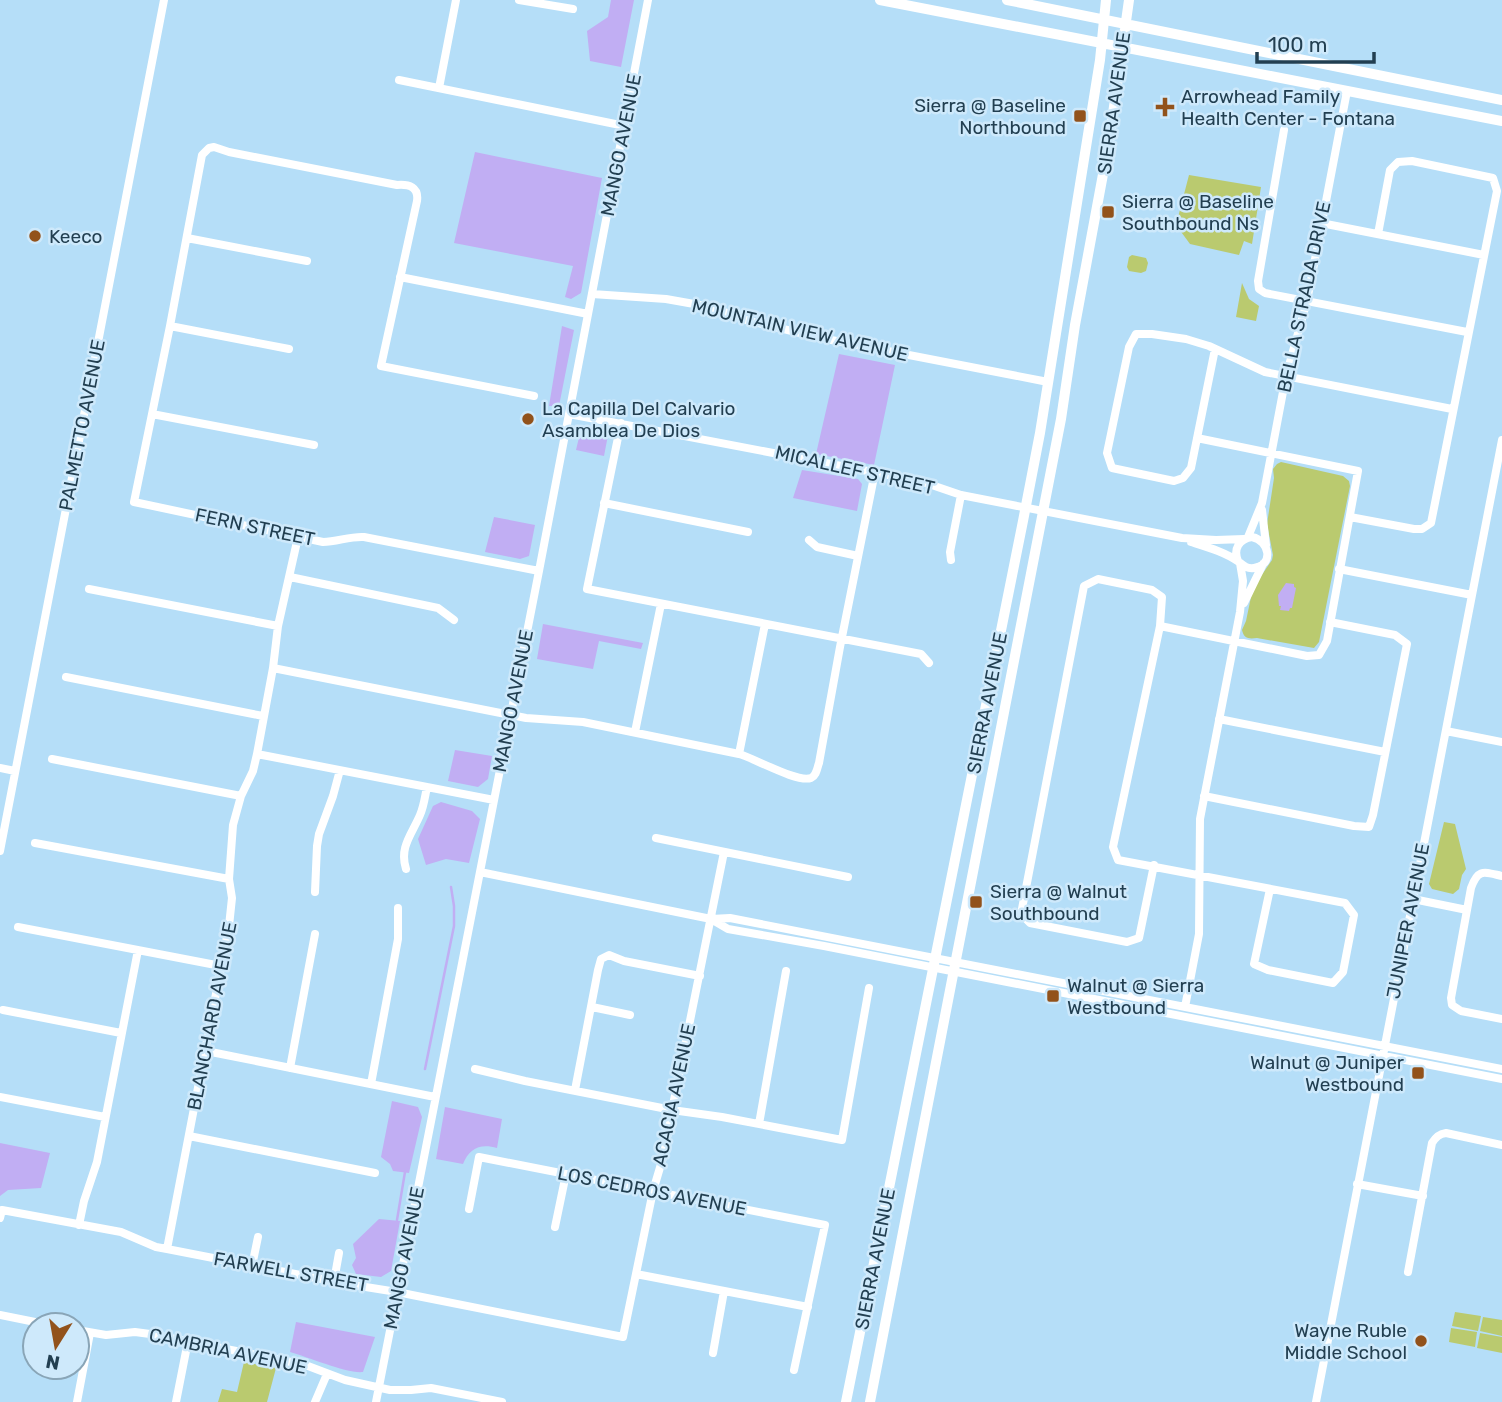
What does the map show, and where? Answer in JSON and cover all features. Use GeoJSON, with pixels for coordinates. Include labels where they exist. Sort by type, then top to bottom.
{"type":"FeatureCollection","features":[{"type":"Feature","properties":{"kind":"main road"},"geometry":{"type":"LineString","coordinates":[[880,0],[1502,121]]}},
{"type":"Feature","properties":{"kind":"main road"},"geometry":{"type":"LineString","coordinates":[[1007,0],[1502,100]]}},
{"type":"Feature","properties":{"kind":"main road","name":"SIERRA AVENUE"},"geometry":{"type":"LineString","coordinates":[[846,1402],[1025,508],[1048,382],[1106,0]]}},
{"type":"Feature","properties":{"kind":"main road","name":"SIERRA AVENUE"},"geometry":{"type":"LineString","coordinates":[[870,1402],[1061,419],[1075,326],[1108,150],[1129,0]]}},
{"type":"Feature","properties":{"kind":"street","name":"PALMETTO AVENUE"},"geometry":{"type":"LineString","coordinates":[[0,851],[164,0]]}},
{"type":"Feature","properties":{"kind":"street"},"geometry":{"type":"LineString","coordinates":[[439,88],[456,0]]}},
{"type":"Feature","properties":{"kind":"street"},"geometry":{"type":"LineString","coordinates":[[519,0],[573,9]]}},
{"type":"Feature","properties":{"kind":"street","name":"MANGO AVENUE"},"geometry":{"type":"LineString","coordinates":[[376,1402],[540,570],[648,0]]}},
{"type":"Feature","properties":{"kind":"street"},"geometry":{"type":"LineString","coordinates":[[400,80],[625,126]]}},
{"type":"Feature","properties":{"kind":"street","name":"BELLA STRADA DRIVE"},"geometry":{"type":"LineString","coordinates":[[1246,538],[1262,503],[1286,376],[1307,300],[1347,91]]}},
{"type":"Feature","properties":{"kind":"street"},"geometry":{"type":"LineString","coordinates":[[1284,130],[1258,281],[1259,289],[1265,293],[1467,332]]}},
{"type":"Feature","properties":{"kind":"street"},"geometry":{"type":"LineString","coordinates":[[314,445],[152,414],[202,155],[209,148],[397,185],[411,185],[418,195],[381,366],[534,396]]}},
{"type":"Feature","properties":{"kind":"street"},"geometry":{"type":"LineString","coordinates":[[1350,517],[1414,529],[1422,529],[1430,523],[1497,191],[1493,178],[1412,161],[1398,162],[1390,170],[1378,234]]}},
{"type":"Feature","properties":{"kind":"street"},"geometry":{"type":"LineString","coordinates":[[1321,223],[1483,254]]}},
{"type":"Feature","properties":{"kind":"street"},"geometry":{"type":"LineString","coordinates":[[187,237],[307,261]]}},
{"type":"Feature","properties":{"kind":"street"},"geometry":{"type":"LineString","coordinates":[[400,278],[588,314]]}},
{"type":"Feature","properties":{"kind":"street","name":"MOUNTAIN VIEW AVENUE"},"geometry":{"type":"LineString","coordinates":[[592,294],[666,299],[710,307],[746,320],[821,338],[1048,382]]}},
{"type":"Feature","properties":{"kind":"street"},"geometry":{"type":"LineString","coordinates":[[170,326],[289,349]]}},
{"type":"Feature","properties":{"kind":"street"},"geometry":{"type":"LineString","coordinates":[[1215,349],[1191,468],[1183,478],[1174,481],[1112,468],[1107,453],[1129,347],[1136,334],[1185,339],[1215,349],[1265,372],[1452,409]]}},
{"type":"Feature","properties":{"kind":"street","name":"FERN STREET"},"geometry":{"type":"LineString","coordinates":[[152,414],[134,502],[298,537],[329,542],[355,536],[365,537],[540,570]]}},
{"type":"Feature","properties":{"kind":"street","name":"MICALLEF STREET"},"geometry":{"type":"LineString","coordinates":[[569,414],[920,481],[961,495],[1182,538],[1246,538]]}},
{"type":"Feature","properties":{"kind":"street"},"geometry":{"type":"LineString","coordinates":[[621,423],[587,589],[921,654],[929,663]]}},
{"type":"Feature","properties":{"kind":"street"},"geometry":{"type":"LineString","coordinates":[[1160,626],[1307,656],[1319,655],[1327,641],[1359,471],[1196,439]]}},
{"type":"Feature","properties":{"kind":"street","name":"JUNIPER AVENUE"},"geometry":{"type":"LineString","coordinates":[[1316,1402],[1502,440]]}},
{"type":"Feature","properties":{"kind":"street"},"geometry":{"type":"LineString","coordinates":[[273,668],[538,720],[583,722],[635,732],[748,756],[782,772],[812,778],[819,763],[875,472]]}},
{"type":"Feature","properties":{"kind":"street"},"geometry":{"type":"LineString","coordinates":[[951,560],[950,552],[961,495]]}},
{"type":"Feature","properties":{"kind":"street"},"geometry":{"type":"LineString","coordinates":[[604,503],[748,532]]}},
{"type":"Feature","properties":{"kind":"street","name":"BELLA STRADA DRIVE"},"geometry":{"type":"LineString","coordinates":[[1262,503],[1266,547]]}},
{"type":"Feature","properties":{"kind":"street","name":"BLANCHARD AVENUE"},"geometry":{"type":"LineString","coordinates":[[167,1249],[231,913],[229,879],[233,825],[257,754],[278,626],[298,537]]}},
{"type":"Feature","properties":{"kind":"street","name":"MICALLEF STREET"},"geometry":{"type":"LineString","coordinates":[[1182,538],[1239,562]]}},
{"type":"Feature","properties":{"kind":"street"},"geometry":{"type":"LineString","coordinates":[[1185,1007],[1199,934],[1200,819],[1240,612],[1243,581],[1236,548],[1246,538],[1260,540],[1266,547],[1266,557],[1240,612]]}},
{"type":"Feature","properties":{"kind":"street"},"geometry":{"type":"LineString","coordinates":[[809,540],[817,547],[858,556]]}},
{"type":"Feature","properties":{"kind":"street"},"geometry":{"type":"LineString","coordinates":[[1239,562],[1246,568],[1260,566],[1264,562]]}},
{"type":"Feature","properties":{"kind":"street"},"geometry":{"type":"LineString","coordinates":[[1339,569],[1472,596]]}},
{"type":"Feature","properties":{"kind":"street"},"geometry":{"type":"LineString","coordinates":[[290,577],[438,608],[454,620]]}},
{"type":"Feature","properties":{"kind":"street"},"geometry":{"type":"LineString","coordinates":[[1154,866],[1139,938],[1127,942],[1030,923],[1021,914],[1084,586],[1098,579],[1152,590],[1162,597],[1160,626],[1113,847],[1118,860],[1154,866],[1345,903],[1354,915],[1343,972],[1333,982],[1268,970],[1254,964],[1270,889]]}},
{"type":"Feature","properties":{"kind":"street"},"geometry":{"type":"LineString","coordinates":[[89,589],[278,626]]}},
{"type":"Feature","properties":{"kind":"street"},"geometry":{"type":"LineString","coordinates":[[635,732],[661,604]]}},
{"type":"Feature","properties":{"kind":"street"},"geometry":{"type":"LineString","coordinates":[[1204,796],[1369,827],[1407,644],[1395,635],[1330,622]]}},
{"type":"Feature","properties":{"kind":"street"},"geometry":{"type":"LineString","coordinates":[[739,754],[765,624]]}},
{"type":"Feature","properties":{"kind":"street"},"geometry":{"type":"LineString","coordinates":[[66,677],[263,716]]}},
{"type":"Feature","properties":{"kind":"street"},"geometry":{"type":"LineString","coordinates":[[1219,719],[1385,752]]}},
{"type":"Feature","properties":{"kind":"street"},"geometry":{"type":"LineString","coordinates":[[1446,731],[1502,742]]}},
{"type":"Feature","properties":{"kind":"street"},"geometry":{"type":"LineString","coordinates":[[257,754],[494,800]]}},
{"type":"Feature","properties":{"kind":"street"},"geometry":{"type":"LineString","coordinates":[[52,759],[241,796]]}},
{"type":"Feature","properties":{"kind":"street"},"geometry":{"type":"LineString","coordinates":[[0,768],[15,771]]}},
{"type":"Feature","properties":{"kind":"street"},"geometry":{"type":"LineString","coordinates":[[315,892],[319,834],[340,770]]}},
{"type":"Feature","properties":{"kind":"street"},"geometry":{"type":"LineString","coordinates":[[406,869],[403,860],[404,847],[421,814],[427,787]]}},
{"type":"Feature","properties":{"kind":"street"},"geometry":{"type":"LineString","coordinates":[[656,838],[848,877]]}},
{"type":"Feature","properties":{"kind":"street"},"geometry":{"type":"LineString","coordinates":[[35,843],[229,879]]}},
{"type":"Feature","properties":{"kind":"street","name":"ACACIA AVENUE"},"geometry":{"type":"LineString","coordinates":[[623,1337],[653,1191],[664,1154],[724,852]]}},
{"type":"Feature","properties":{"kind":"street"},"geometry":{"type":"LineString","coordinates":[[480,872],[711,919],[730,918],[954,967],[1383,1051],[1502,1069]]}},
{"type":"Feature","properties":{"kind":"street"},"geometry":{"type":"LineString","coordinates":[[1502,876],[1484,872],[1477,875],[1471,888],[1451,998],[1452,1005],[1461,1011],[1502,1018]]}},
{"type":"Feature","properties":{"kind":"street"},"geometry":{"type":"LineString","coordinates":[[1413,899],[1467,910]]}},
{"type":"Feature","properties":{"kind":"street"},"geometry":{"type":"LineString","coordinates":[[372,1084],[398,939],[398,908]]}},
{"type":"Feature","properties":{"kind":"street"},"geometry":{"type":"LineString","coordinates":[[18,926],[221,966]]}},
{"type":"Feature","properties":{"kind":"street"},"geometry":{"type":"LineString","coordinates":[[290,1068],[315,934]]}},
{"type":"Feature","properties":{"kind":"street"},"geometry":{"type":"LineString","coordinates":[[79,1225],[97,1162],[138,950]]}},
{"type":"Feature","properties":{"kind":"street"},"geometry":{"type":"LineString","coordinates":[[575,1090],[598,970],[604,956],[700,976]]}},
{"type":"Feature","properties":{"kind":"street"},"geometry":{"type":"LineString","coordinates":[[954,967],[1185,1007],[1502,1079]]}},
{"type":"Feature","properties":{"kind":"street"},"geometry":{"type":"LineString","coordinates":[[759,1124],[786,971]]}},
{"type":"Feature","properties":{"kind":"street"},"geometry":{"type":"LineString","coordinates":[[475,1069],[672,1110],[842,1140],[869,988]]}},
{"type":"Feature","properties":{"kind":"street"},"geometry":{"type":"LineString","coordinates":[[592,1007],[630,1015]]}},
{"type":"Feature","properties":{"kind":"street"},"geometry":{"type":"LineString","coordinates":[[3,1010],[121,1033]]}},
{"type":"Feature","properties":{"kind":"street"},"geometry":{"type":"LineString","coordinates":[[206,1051],[435,1097]]}},
{"type":"Feature","properties":{"kind":"street"},"geometry":{"type":"LineString","coordinates":[[0,1097],[105,1117]]}},
{"type":"Feature","properties":{"kind":"street"},"geometry":{"type":"LineString","coordinates":[[1408,1272],[1432,1143],[1440,1134],[1446,1133],[1502,1145]]}},
{"type":"Feature","properties":{"kind":"street"},"geometry":{"type":"LineString","coordinates":[[189,1136],[374,1173]]}},
{"type":"Feature","properties":{"kind":"street","name":"LOS CEDROS AVENUE"},"geometry":{"type":"LineString","coordinates":[[469,1209],[479,1157],[825,1225],[808,1307]]}},
{"type":"Feature","properties":{"kind":"street"},"geometry":{"type":"LineString","coordinates":[[555,1227],[566,1174]]}},
{"type":"Feature","properties":{"kind":"street"},"geometry":{"type":"LineString","coordinates":[[1357,1184],[1423,1196]]}},
{"type":"Feature","properties":{"kind":"street","name":"FARWELL STREET"},"geometry":{"type":"LineString","coordinates":[[1,1214],[130,1235],[156,1247],[623,1337]]}},
{"type":"Feature","properties":{"kind":"street"},"geometry":{"type":"LineString","coordinates":[[252,1266],[258,1237]]}},
{"type":"Feature","properties":{"kind":"street"},"geometry":{"type":"LineString","coordinates":[[334,1281],[339,1253]]}},
{"type":"Feature","properties":{"kind":"street"},"geometry":{"type":"LineString","coordinates":[[636,1274],[808,1307],[794,1370]]}},
{"type":"Feature","properties":{"kind":"street"},"geometry":{"type":"LineString","coordinates":[[713,1353],[724,1291]]}},
{"type":"Feature","properties":{"kind":"street"},"geometry":{"type":"LineString","coordinates":[[0,1315],[21,1319]]}},
{"type":"Feature","properties":{"kind":"street","name":"CAMBRIA AVENUE"},"geometry":{"type":"LineString","coordinates":[[91,1333],[142,1333],[282,1360],[308,1366],[345,1380],[390,1390],[430,1388],[502,1402]]}},
{"type":"Feature","properties":{"kind":"street"},"geometry":{"type":"LineString","coordinates":[[176,1402],[188,1341]]}},
{"type":"Feature","properties":{"kind":"street"},"geometry":{"type":"LineString","coordinates":[[314,1402],[327,1374]]}},
{"type":"Feature","properties":{"kind":"street"},"geometry":{"type":"LineString","coordinates":[[77,1402],[81,1381]]}},
{"type":"Feature","properties":{"kind":"green space"},"geometry":{"type":"Polygon","coordinates":[[[1189,175],[1261,187],[1252,244],[1244,241],[1239,255],[1190,244],[1176,225],[1189,175]]]}},
{"type":"Feature","properties":{"kind":"green space"},"geometry":{"type":"Polygon","coordinates":[[[1132,255],[1146,258],[1146,271],[1129,271],[1127,267],[1132,255]]]}},
{"type":"Feature","properties":{"kind":"green space"},"geometry":{"type":"Polygon","coordinates":[[[1242,283],[1249,299],[1259,306],[1256,321],[1236,317],[1242,283]]]}},
{"type":"Feature","properties":{"kind":"green space"},"geometry":{"type":"Polygon","coordinates":[[[1281,462],[1343,476],[1350,486],[1319,642],[1314,648],[1249,638],[1242,630],[1251,597],[1272,560],[1267,524],[1273,469],[1281,462]]]}},
{"type":"Feature","properties":{"kind":"green space"},"geometry":{"type":"Polygon","coordinates":[[[1444,822],[1455,824],[1466,869],[1459,889],[1453,894],[1432,889],[1429,884],[1444,822]]]}},
{"type":"Feature","properties":{"kind":"green space"},"geometry":{"type":"Polygon","coordinates":[[[1455,1312],[1481,1316],[1478,1331],[1452,1326],[1455,1312]]]}},
{"type":"Feature","properties":{"kind":"green space"},"geometry":{"type":"Polygon","coordinates":[[[1483,1317],[1502,1320],[1502,1336],[1480,1331],[1483,1317]]]}},
{"type":"Feature","properties":{"kind":"green space"},"geometry":{"type":"Polygon","coordinates":[[[1451,1328],[1477,1332],[1475,1347],[1449,1342],[1451,1328]]]}},
{"type":"Feature","properties":{"kind":"green space"},"geometry":{"type":"Polygon","coordinates":[[[1480,1333],[1502,1337],[1502,1353],[1477,1348],[1480,1333]]]}},
{"type":"Feature","properties":{"kind":"green space"},"geometry":{"type":"Polygon","coordinates":[[[244,1362],[276,1368],[267,1402],[218,1402],[222,1389],[237,1392],[244,1362]]]}},
{"type":"Feature","properties":{"kind":"shaded area"},"geometry":{"type":"Polygon","coordinates":[[[611,0],[634,0],[621,67],[590,61],[587,31],[608,17],[611,0]]]}},
{"type":"Feature","properties":{"kind":"shaded area"},"geometry":{"type":"Polygon","coordinates":[[[475,152],[602,178],[581,293],[571,299],[565,297],[573,266],[454,243],[475,152]]]}},
{"type":"Feature","properties":{"kind":"shaded area"},"geometry":{"type":"Polygon","coordinates":[[[562,326],[574,330],[559,406],[549,406],[562,326]]]}},
{"type":"Feature","properties":{"kind":"shaded area"},"geometry":{"type":"Polygon","coordinates":[[[839,354],[895,365],[874,465],[816,454],[839,354]]]}},
{"type":"Feature","properties":{"kind":"shaded area"},"geometry":{"type":"Polygon","coordinates":[[[582,425],[609,430],[604,456],[576,450],[582,425]]]}},
{"type":"Feature","properties":{"kind":"shaded area"},"geometry":{"type":"Polygon","coordinates":[[[802,470],[858,479],[862,484],[857,511],[793,498],[802,470]]]}},
{"type":"Feature","properties":{"kind":"shaded area"},"geometry":{"type":"Polygon","coordinates":[[[494,517],[535,525],[529,556],[520,559],[485,552],[494,517]]]}},
{"type":"Feature","properties":{"kind":"shaded area"},"geometry":{"type":"Polygon","coordinates":[[[1286,583],[1294,584],[1296,588],[1289,611],[1280,610],[1279,606],[1278,595],[1286,583]]]}},
{"type":"Feature","properties":{"kind":"shaded area"},"geometry":{"type":"Polygon","coordinates":[[[543,624],[643,643],[641,649],[599,641],[593,669],[537,659],[543,624]]]}},
{"type":"Feature","properties":{"kind":"shaded area"},"geometry":{"type":"Polygon","coordinates":[[[455,750],[492,756],[488,779],[478,787],[448,781],[455,750]]]}},
{"type":"Feature","properties":{"kind":"shaded area"},"geometry":{"type":"Polygon","coordinates":[[[441,802],[472,811],[480,819],[469,863],[446,859],[426,865],[418,839],[433,806],[441,802]]]}},
{"type":"Feature","properties":{"kind":"shaded area"},"geometry":{"type":"Polygon","coordinates":[[[392,1101],[418,1107],[422,1117],[409,1173],[393,1171],[390,1164],[381,1157],[392,1101]]]}},
{"type":"Feature","properties":{"kind":"shaded area"},"geometry":{"type":"Polygon","coordinates":[[[445,1107],[502,1119],[497,1148],[476,1148],[463,1164],[436,1159],[445,1107]]]}},
{"type":"Feature","properties":{"kind":"shaded area"},"geometry":{"type":"Polygon","coordinates":[[[0,1143],[50,1153],[41,1188],[8,1190],[0,1196],[0,1143]]]}},
{"type":"Feature","properties":{"kind":"shaded area"},"geometry":{"type":"Polygon","coordinates":[[[379,1219],[400,1221],[391,1271],[381,1277],[356,1274],[352,1265],[356,1258],[353,1244],[379,1219]]]}},
{"type":"Feature","properties":{"kind":"shaded area"},"geometry":{"type":"Polygon","coordinates":[[[296,1322],[375,1337],[363,1372],[338,1368],[290,1352],[296,1322]]]}},
{"type":"Feature","properties":{"kind":"waterway"},"geometry":{"type":"LineString","coordinates":[[425,1069],[454,926],[451,887]]}},
{"type":"Feature","properties":{"kind":"waterway"},"geometry":{"type":"LineString","coordinates":[[397,1220],[405,1172]]}},
{"type":"Feature","properties":{"kind":"place","name":"Arrowhead Family Health Center - Fontana"},"geometry":{"type":"Point","coordinates":[1165,107]}},
{"type":"Feature","properties":{"kind":"place","name":"Sierra @ Baseline Northbound"},"geometry":{"type":"Point","coordinates":[1080,116]}},
{"type":"Feature","properties":{"kind":"place","name":"Sierra @ Baseline Southbound Ns"},"geometry":{"type":"Point","coordinates":[1108,212]}},
{"type":"Feature","properties":{"kind":"place","name":"Keeco"},"geometry":{"type":"Point","coordinates":[35,236]}},
{"type":"Feature","properties":{"kind":"place","name":"La Capilla Del Calvario Asamblea De Dios"},"geometry":{"type":"Point","coordinates":[528,419]}},
{"type":"Feature","properties":{"kind":"place","name":"Sierra @ Walnut Southbound"},"geometry":{"type":"Point","coordinates":[976,902]}},
{"type":"Feature","properties":{"kind":"place","name":"Walnut @ Sierra Westbound"},"geometry":{"type":"Point","coordinates":[1053,996]}},
{"type":"Feature","properties":{"kind":"place","name":"Walnut @ Juniper Westbound"},"geometry":{"type":"Point","coordinates":[1418,1073]}},
{"type":"Feature","properties":{"kind":"place","name":"Wayne Ruble Middle School"},"geometry":{"type":"Point","coordinates":[1421,1341]}}]}
